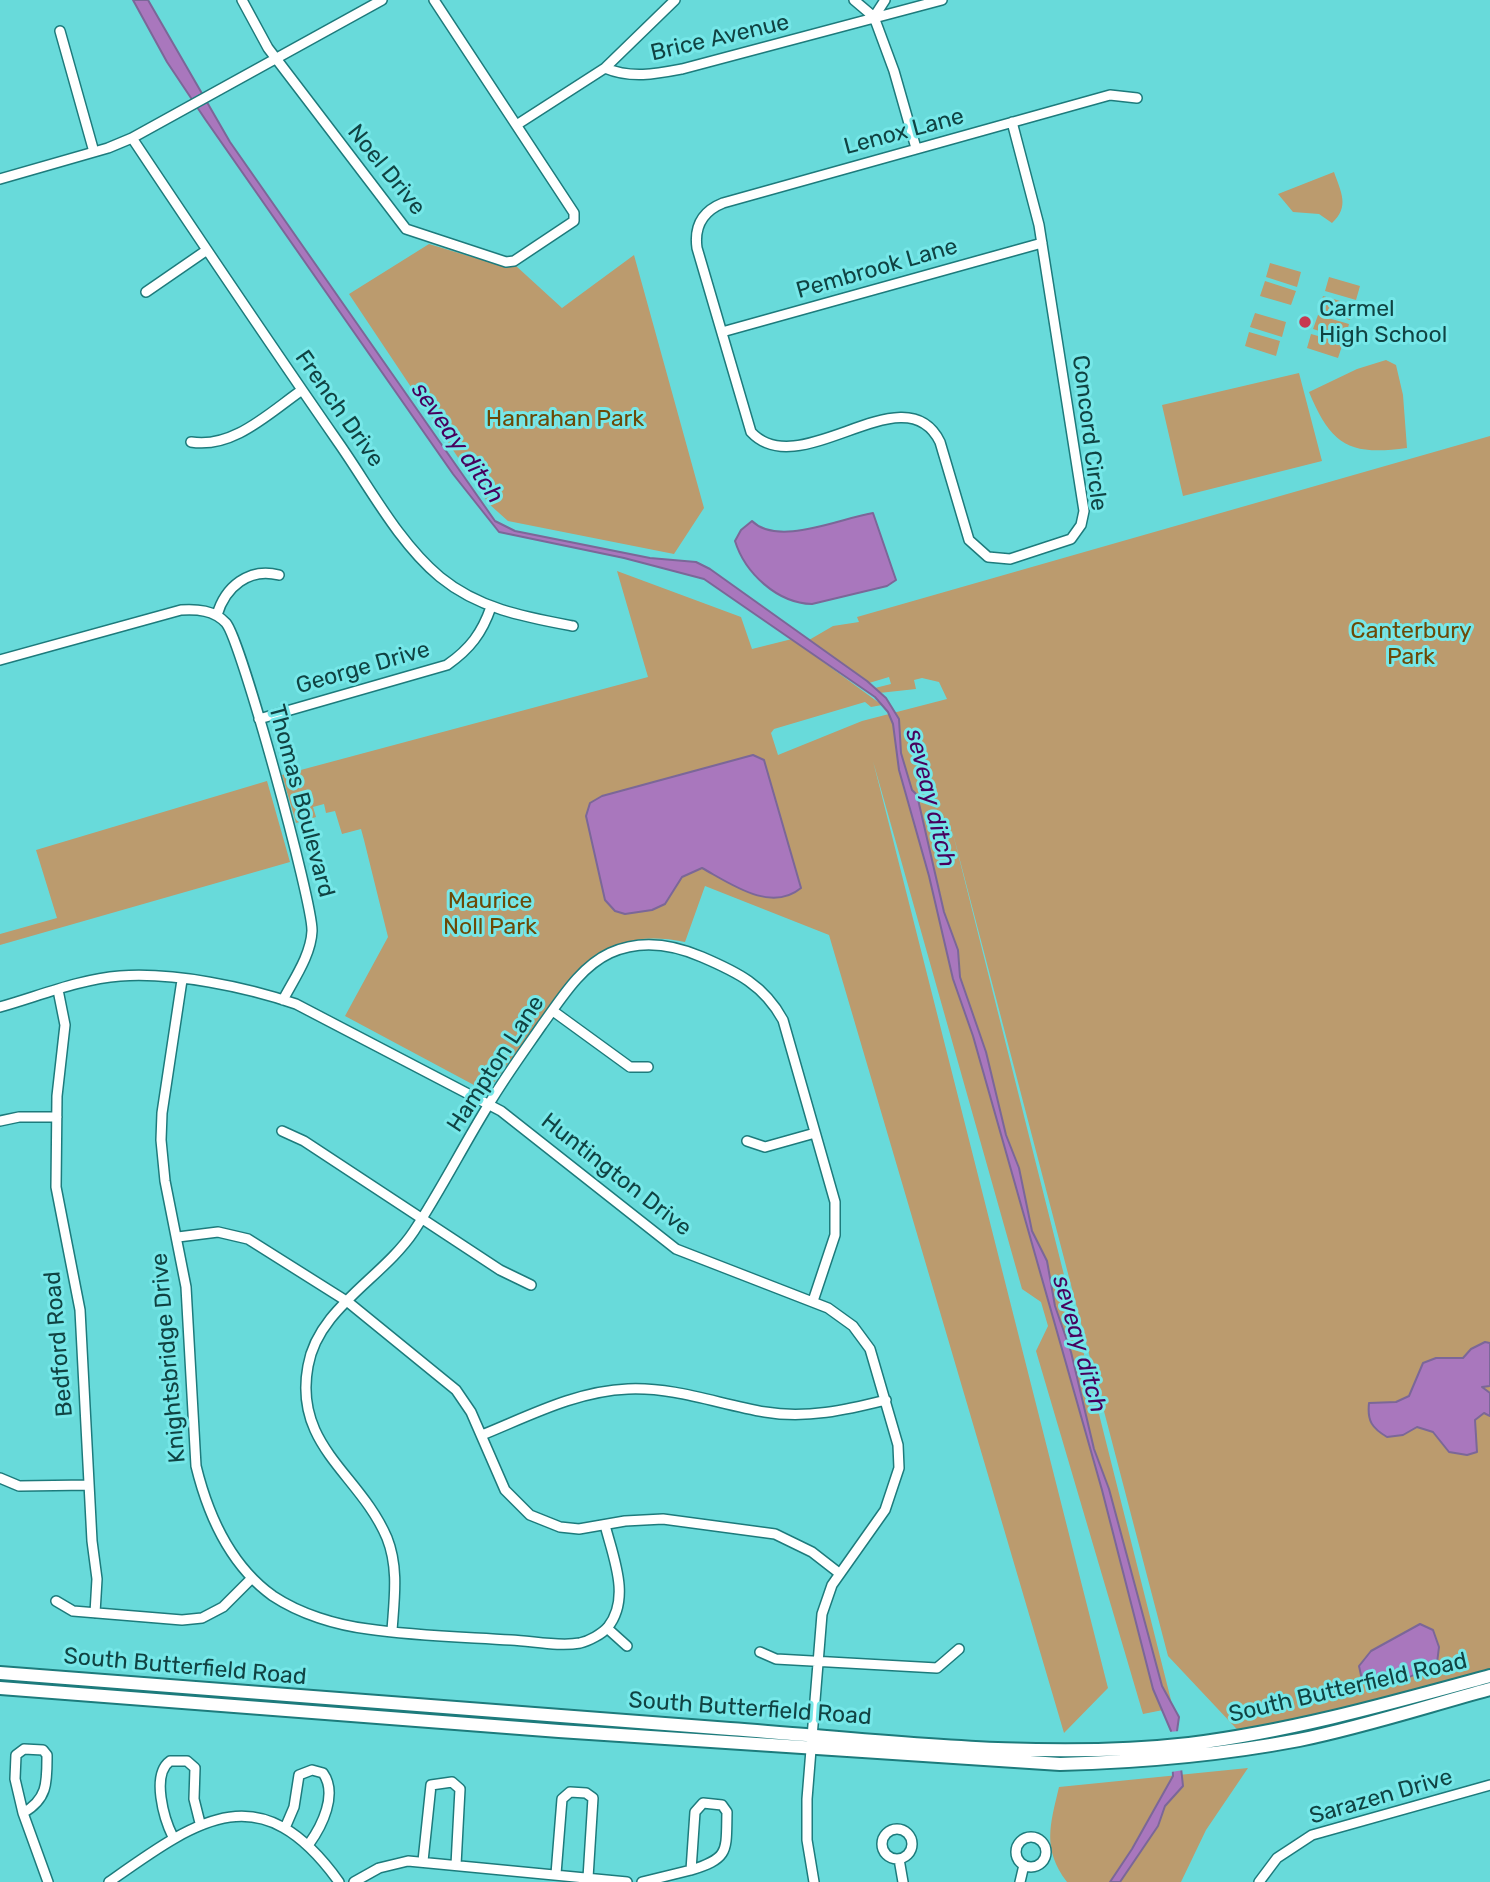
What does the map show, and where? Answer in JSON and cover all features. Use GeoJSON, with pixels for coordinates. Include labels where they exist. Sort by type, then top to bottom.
{"type":"FeatureCollection","features":[{"type":"Feature","properties":{"kind":"main road","name":"South Butterfield Road"},"geometry":{"type":"LineString","coordinates":[[0,1673],[1019,1749],[1176,1751],[1283,1730],[1490,1675]]}},
{"type":"Feature","properties":{"kind":"main road","name":"South Butterfield Road"},"geometry":{"type":"LineString","coordinates":[[0,1688],[811,1749],[1060,1764],[1300,1740],[1490,1689]]}},
{"type":"Feature","properties":{"kind":"street","name":"Noel Drive"},"geometry":{"type":"LineString","coordinates":[[242,0],[277,59],[409,232],[509,262],[574,221],[574,213],[518,124]]}},
{"type":"Feature","properties":{"kind":"street"},"geometry":{"type":"LineString","coordinates":[[0,179],[132,138],[382,0]]}},
{"type":"Feature","properties":{"kind":"street"},"geometry":{"type":"LineString","coordinates":[[434,0],[518,124],[605,68],[675,0]]}},
{"type":"Feature","properties":{"kind":"street"},"geometry":{"type":"LineString","coordinates":[[854,0],[874,17],[894,71],[916,148]]}},
{"type":"Feature","properties":{"kind":"street"},"geometry":{"type":"LineString","coordinates":[[874,17],[885,0]]}},
{"type":"Feature","properties":{"kind":"street","name":"Brice Avenue"},"geometry":{"type":"LineString","coordinates":[[605,68],[646,75],[682,69],[942,0]]}},
{"type":"Feature","properties":{"kind":"street"},"geometry":{"type":"LineString","coordinates":[[60,31],[94,152]]}},
{"type":"Feature","properties":{"kind":"street","name":"Lenox Lane"},"geometry":{"type":"LineString","coordinates":[[697,233],[706,213],[723,203],[1110,95],[1137,98]]}},
{"type":"Feature","properties":{"kind":"street","name":"Concord Circle"},"geometry":{"type":"LineString","coordinates":[[697,233],[697,248],[746,419],[758,439],[777,447],[789,447],[899,417],[919,419],[932,428],[940,442],[964,527],[973,545],[995,560],[1037,552],[1071,539],[1081,525],[1084,511],[1042,243],[1012,122]]}},
{"type":"Feature","properties":{"kind":"street","name":"French Drive"},"geometry":{"type":"LineString","coordinates":[[132,138],[302,390],[424,562],[456,589],[491,607],[523,617],[573,626]]}},
{"type":"Feature","properties":{"kind":"street","name":"Pembrook Lane"},"geometry":{"type":"LineString","coordinates":[[722,332],[1042,243]]}},
{"type":"Feature","properties":{"kind":"street"},"geometry":{"type":"LineString","coordinates":[[146,292],[207,250]]}},
{"type":"Feature","properties":{"kind":"street"},"geometry":{"type":"LineString","coordinates":[[191,442],[206,445],[234,437],[302,390]]}},
{"type":"Feature","properties":{"kind":"street"},"geometry":{"type":"LineString","coordinates":[[0,660],[181,610],[217,615],[228,592],[237,583],[262,572],[279,575]]}},
{"type":"Feature","properties":{"kind":"street","name":"George Drive"},"geometry":{"type":"LineString","coordinates":[[259,719],[447,665],[463,654],[478,636],[491,607]]}},
{"type":"Feature","properties":{"kind":"street","name":"Thomas Boulevard"},"geometry":{"type":"LineString","coordinates":[[217,615],[235,639],[312,914],[308,951],[283,1000]]}},
{"type":"Feature","properties":{"kind":"street","name":"Hampton Lane"},"geometry":{"type":"LineString","coordinates":[[392,1632],[395,1575],[386,1536],[374,1514],[321,1444],[307,1404],[306,1376],[313,1349],[326,1326],[401,1249],[423,1218],[489,1104],[553,1011],[586,970],[612,953],[636,946],[674,947],[738,973],[764,992],[783,1020],[835,1202],[836,1222],[831,1252],[813,1301]]}},
{"type":"Feature","properties":{"kind":"street","name":"Huntington Drive"},"geometry":{"type":"LineString","coordinates":[[0,1006],[122,976],[182,980],[283,1000],[326,1018],[489,1104],[520,1125],[676,1249],[813,1301],[844,1319],[863,1338],[876,1365],[898,1445],[895,1486],[885,1510],[839,1573],[822,1614],[807,1840],[814,1882]]}},
{"type":"Feature","properties":{"kind":"street","name":"Knightsbridge Drive"},"geometry":{"type":"LineString","coordinates":[[182,980],[162,1113],[161,1140],[165,1181],[178,1237],[187,1298],[196,1466],[201,1488],[227,1546],[252,1578],[273,1595],[307,1613],[358,1627],[392,1632],[569,1644],[585,1642],[607,1628]]}},
{"type":"Feature","properties":{"kind":"street","name":"Bedford Road"},"geometry":{"type":"LineString","coordinates":[[58,990],[65,1025],[57,1117],[57,1187],[80,1310],[97,1579],[95,1613]]}},
{"type":"Feature","properties":{"kind":"street"},"geometry":{"type":"LineString","coordinates":[[553,1011],[630,1067],[648,1067]]}},
{"type":"Feature","properties":{"kind":"street"},"geometry":{"type":"LineString","coordinates":[[0,1121],[19,1117],[57,1117]]}},
{"type":"Feature","properties":{"kind":"street"},"geometry":{"type":"LineString","coordinates":[[282,1131],[304,1141],[500,1270],[531,1285]]}},
{"type":"Feature","properties":{"kind":"street"},"geometry":{"type":"LineString","coordinates":[[747,1141],[765,1147],[815,1133]]}},
{"type":"Feature","properties":{"kind":"street"},"geometry":{"type":"LineString","coordinates":[[178,1237],[218,1232],[248,1239],[348,1302],[456,1390],[471,1412],[505,1490],[523,1511],[560,1527],[579,1529],[663,1519],[775,1534],[802,1546],[839,1573]]}},
{"type":"Feature","properties":{"kind":"street"},"geometry":{"type":"LineString","coordinates":[[482,1435],[585,1395],[626,1389],[680,1392],[738,1407],[785,1414],[826,1413],[886,1400]]}},
{"type":"Feature","properties":{"kind":"street"},"geometry":{"type":"LineString","coordinates":[[0,1478],[19,1486],[89,1485]]}},
{"type":"Feature","properties":{"kind":"street"},"geometry":{"type":"LineString","coordinates":[[605,1525],[620,1591],[616,1612],[607,1628],[627,1646]]}},
{"type":"Feature","properties":{"kind":"street"},"geometry":{"type":"LineString","coordinates":[[56,1601],[73,1611],[202,1618],[223,1607],[252,1578]]}},
{"type":"Feature","properties":{"kind":"street"},"geometry":{"type":"LineString","coordinates":[[760,1652],[776,1659],[937,1668],[959,1649]]}},
{"type":"Feature","properties":{"kind":"street"},"geometry":{"type":"LineString","coordinates":[[23,1813],[40,1802],[45,1793],[47,1755],[43,1749],[23,1749],[16,1755],[15,1779],[23,1813],[48,1882]]}},
{"type":"Feature","properties":{"kind":"street"},"geometry":{"type":"LineString","coordinates":[[173,1837],[165,1822],[160,1800],[163,1768],[170,1760],[187,1761],[195,1768],[194,1800],[200,1823]]}},
{"type":"Feature","properties":{"kind":"street"},"geometry":{"type":"LineString","coordinates":[[285,1828],[294,1807],[299,1775],[306,1771],[323,1773],[328,1782],[326,1813],[321,1828],[309,1844]]}},
{"type":"Feature","properties":{"kind":"street"},"geometry":{"type":"LineString","coordinates":[[423,1861],[431,1785],[452,1782],[460,1789],[461,1801],[456,1865]]}},
{"type":"Feature","properties":{"kind":"street","name":"Sarazen Drive"},"geometry":{"type":"LineString","coordinates":[[1259,1882],[1277,1858],[1312,1835],[1490,1785]]}},
{"type":"Feature","properties":{"kind":"street"},"geometry":{"type":"LineString","coordinates":[[556,1874],[562,1799],[570,1792],[580,1792],[593,1798],[588,1878]]}},
{"type":"Feature","properties":{"kind":"street"},"geometry":{"type":"LineString","coordinates":[[642,1882],[691,1870],[718,1861],[722,1856],[727,1812],[722,1805],[703,1803],[695,1812],[691,1870]]}},
{"type":"Feature","properties":{"kind":"street"},"geometry":{"type":"LineString","coordinates":[[109,1882],[173,1837],[200,1823],[242,1817],[285,1828],[309,1844],[339,1882]]}},
{"type":"Feature","properties":{"kind":"street"},"geometry":{"type":"LineString","coordinates":[[899,1859],[904,1882]]}},
{"type":"Feature","properties":{"kind":"street"},"geometry":{"type":"LineString","coordinates":[[354,1882],[379,1867],[423,1861],[626,1882]]}},
{"type":"Feature","properties":{"kind":"street"},"geometry":{"type":"LineString","coordinates":[[1020,1882],[1024,1865]]}},
{"type":"Feature","properties":{"kind":"green space"},"geometry":{"type":"Polygon","coordinates":[[[1334,172],[1342,205],[1338,217],[1332,223],[1319,214],[1293,212],[1278,194],[1334,172]]]}},
{"type":"Feature","properties":{"kind":"green space","name":"Hanrahan Park"},"geometry":{"type":"Polygon","coordinates":[[[429,244],[502,266],[515,265],[562,308],[634,255],[704,508],[674,554],[508,521],[489,504],[349,294],[429,244]]]}},
{"type":"Feature","properties":{"kind":"green space"},"geometry":{"type":"Polygon","coordinates":[[[1270,263],[1301,272],[1297,287],[1266,277],[1270,263]]]}},
{"type":"Feature","properties":{"kind":"green space"},"geometry":{"type":"Polygon","coordinates":[[[1329,277],[1360,286],[1356,300],[1325,291],[1329,277]]]}},
{"type":"Feature","properties":{"kind":"green space"},"geometry":{"type":"Polygon","coordinates":[[[1265,281],[1296,291],[1291,305],[1260,296],[1265,281]]]}},
{"type":"Feature","properties":{"kind":"green space"},"geometry":{"type":"Polygon","coordinates":[[[1323,296],[1354,305],[1350,320],[1319,310],[1323,296]]]}},
{"type":"Feature","properties":{"kind":"green space"},"geometry":{"type":"Polygon","coordinates":[[[1255,313],[1286,322],[1282,337],[1250,327],[1255,313]]]}},
{"type":"Feature","properties":{"kind":"green space"},"geometry":{"type":"Polygon","coordinates":[[[1318,315],[1349,324],[1345,339],[1313,329],[1318,315]]]}},
{"type":"Feature","properties":{"kind":"green space"},"geometry":{"type":"Polygon","coordinates":[[[1249,332],[1280,341],[1276,356],[1245,346],[1249,332]]]}},
{"type":"Feature","properties":{"kind":"green space"},"geometry":{"type":"Polygon","coordinates":[[[1311,334],[1343,343],[1338,358],[1307,348],[1311,334]]]}},
{"type":"Feature","properties":{"kind":"green space"},"geometry":{"type":"Polygon","coordinates":[[[1386,360],[1396,365],[1403,395],[1407,448],[1370,450],[1344,443],[1325,424],[1309,392],[1357,369],[1386,360]]]}},
{"type":"Feature","properties":{"kind":"green space"},"geometry":{"type":"Polygon","coordinates":[[[1299,373],[1322,461],[1183,496],[1162,405],[1299,373]]]}},
{"type":"Feature","properties":{"kind":"green space"},"geometry":{"type":"Polygon","coordinates":[[[1490,436],[1490,1681],[1320,1728],[1248,1741],[1168,1656],[951,826],[1173,1708],[1143,1714],[1036,1351],[1048,1326],[1041,1302],[1022,1289],[873,761],[1108,1688],[1064,1733],[829,935],[705,886],[685,942],[638,940],[602,953],[572,979],[487,1092],[345,1016],[388,937],[364,840],[361,829],[342,834],[335,811],[326,813],[324,804],[313,807],[316,817],[296,823],[282,775],[648,677],[617,571],[741,617],[752,649],[792,639],[882,705],[871,707],[865,702],[774,729],[771,733],[778,755],[862,721],[947,699],[939,682],[922,678],[914,680],[916,689],[879,693],[875,688],[891,684],[889,677],[869,683],[809,640],[833,626],[859,622],[857,617],[1490,436]]]}},
{"type":"Feature","properties":{"kind":"green space"},"geometry":{"type":"Polygon","coordinates":[[[267,781],[290,862],[0,945],[0,934],[57,918],[36,850],[267,781]]]}},
{"type":"Feature","properties":{"kind":"green space"},"geometry":{"type":"Polygon","coordinates":[[[1248,1768],[1206,1830],[1181,1882],[1067,1882],[1059,1870],[1050,1836],[1059,1787],[1248,1768]]]}},
{"type":"Feature","properties":{"kind":"shaded area"},"geometry":{"type":"Polygon","coordinates":[[[133,0],[148,0],[230,142],[495,521],[515,531],[650,558],[696,562],[710,569],[867,681],[886,698],[899,719],[901,753],[912,790],[917,795],[944,912],[958,950],[960,977],[986,1052],[1006,1135],[1019,1168],[1032,1231],[1047,1261],[1055,1306],[1071,1352],[1094,1449],[1109,1489],[1162,1686],[1179,1717],[1177,1731],[1183,1786],[1165,1806],[1158,1826],[1120,1882],[1110,1882],[1173,1776],[1171,1731],[1153,1689],[1102,1490],[973,1036],[953,979],[929,876],[899,770],[893,724],[888,712],[875,697],[704,579],[624,558],[499,532],[453,474],[205,119],[167,62],[133,0]]]}},
{"type":"Feature","properties":{"kind":"shaded area"},"geometry":{"type":"Polygon","coordinates":[[[873,513],[896,580],[887,586],[812,604],[787,598],[764,584],[746,564],[735,541],[741,530],[752,521],[763,528],[793,531],[873,513]]]}},
{"type":"Feature","properties":{"kind":"shaded area"},"geometry":{"type":"Polygon","coordinates":[[[753,755],[764,760],[801,888],[777,898],[764,897],[738,888],[702,868],[682,877],[665,904],[652,910],[625,914],[615,911],[605,900],[586,816],[590,803],[602,796],[753,755]]]}},
{"type":"Feature","properties":{"kind":"shaded area"},"geometry":{"type":"Polygon","coordinates":[[[1485,1342],[1490,1343],[1490,1386],[1482,1387],[1490,1393],[1490,1416],[1484,1413],[1475,1420],[1477,1452],[1467,1455],[1449,1452],[1433,1432],[1417,1427],[1403,1435],[1387,1437],[1374,1427],[1369,1415],[1369,1403],[1396,1402],[1409,1396],[1423,1363],[1436,1358],[1463,1358],[1471,1349],[1485,1342]]]}},
{"type":"Feature","properties":{"kind":"shaded area"},"geometry":{"type":"Polygon","coordinates":[[[1420,1624],[1433,1630],[1439,1647],[1437,1663],[1391,1683],[1362,1680],[1359,1666],[1371,1651],[1420,1624]]]}},
{"type":"Feature","properties":{"kind":"pier"},"geometry":{"type":"Polygon","coordinates":[[[1180,1731],[1184,1770],[1171,1772],[1168,1732],[1180,1731]]]}},
{"type":"Feature","properties":{"kind":"place","name":"Carmel High School"},"geometry":{"type":"Point","coordinates":[1305,322]}},
{"type":"Feature","properties":{"kind":"water label","name":"seveay ditch"},"geometry":{"type":"Point","coordinates":[457,443]}},
{"type":"Feature","properties":{"kind":"water label","name":"seveay ditch"},"geometry":{"type":"Point","coordinates":[930,798]}},
{"type":"Feature","properties":{"kind":"water label","name":"seveay ditch"},"geometry":{"type":"Point","coordinates":[1079,1344]}},
{"type":"Feature","properties":{"kind":"park label","name":"Canterbury Park"},"geometry":{"type":"Point","coordinates":[1411,644]}},
{"type":"Feature","properties":{"kind":"park label","name":"Maurice Noll Park"},"geometry":{"type":"Point","coordinates":[490,914]}}]}
